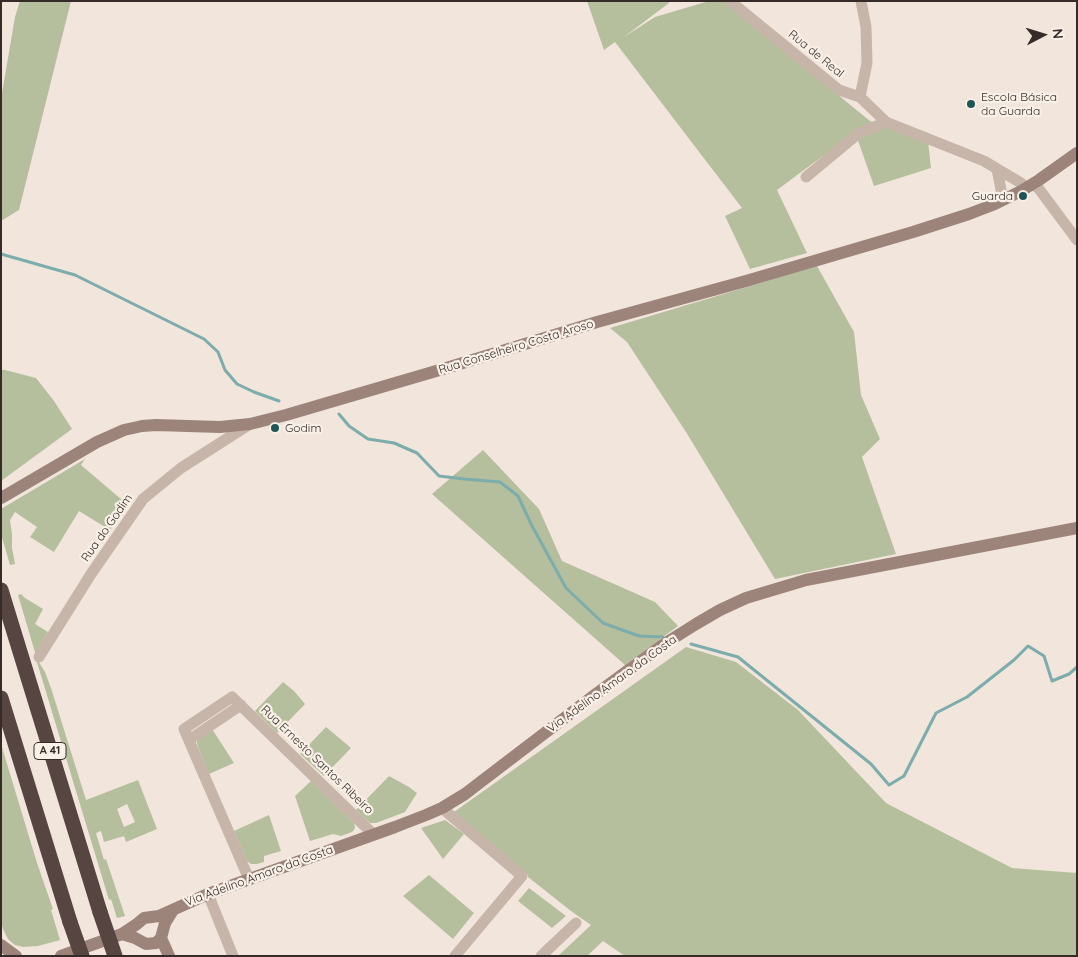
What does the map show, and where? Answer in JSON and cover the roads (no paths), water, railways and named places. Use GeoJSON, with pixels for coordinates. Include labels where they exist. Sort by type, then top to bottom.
{"type":"FeatureCollection","features":[{"type":"Feature","properties":{"kind":"highway","name":"A 41"},"geometry":{"type":"LineString","coordinates":[[1,590],[115,956]]}},
{"type":"Feature","properties":{"kind":"highway","name":"A 41"},"geometry":{"type":"LineString","coordinates":[[1,698],[82,956]]}},
{"type":"Feature","properties":{"kind":"main road","name":"Rua Conselheiro Costa Aroso"},"geometry":{"type":"LineString","coordinates":[[1,498],[97,442],[124,430],[156,425],[220,427],[250,424],[286,415],[969,214],[1030,186],[1077,153]]}},
{"type":"Feature","properties":{"kind":"main road","name":"Via Adelino Amaro da Costa"},"geometry":{"type":"LineString","coordinates":[[61,956],[122,934],[144,918],[153,918],[208,894],[442,808],[472,789],[661,646],[696,624],[746,598],[806,580],[1077,528]]}},
{"type":"Feature","properties":{"kind":"main road","name":"Via Adelino Amaro da Costa"},"geometry":{"type":"LineString","coordinates":[[162,934],[173,910]]}},
{"type":"Feature","properties":{"kind":"main road"},"geometry":{"type":"LineString","coordinates":[[153,918],[160,922],[169,956]]}},
{"type":"Feature","properties":{"kind":"main road"},"geometry":{"type":"LineString","coordinates":[[137,924],[136,933],[146,947]]}},
{"type":"Feature","properties":{"kind":"main road"},"geometry":{"type":"LineString","coordinates":[[122,934],[146,947]]}},
{"type":"Feature","properties":{"kind":"main road"},"geometry":{"type":"LineString","coordinates":[[146,947],[156,943],[162,934]]}},
{"type":"Feature","properties":{"kind":"main road"},"geometry":{"type":"LineString","coordinates":[[1,945],[16,956]]}},
{"type":"Feature","properties":{"kind":"street","name":"Rua de Real"},"geometry":{"type":"LineString","coordinates":[[730,1],[839,90],[860,97],[886,122],[984,161],[1021,183],[1039,189],[1077,240]]}},
{"type":"Feature","properties":{"kind":"street"},"geometry":{"type":"LineString","coordinates":[[860,97],[866,63],[866,27],[861,1]]}},
{"type":"Feature","properties":{"kind":"street"},"geometry":{"type":"LineString","coordinates":[[806,177],[859,133],[886,122]]}},
{"type":"Feature","properties":{"kind":"street"},"geometry":{"type":"LineString","coordinates":[[997,169],[1003,200]]}},
{"type":"Feature","properties":{"kind":"street","name":"Rua do Godim"},"geometry":{"type":"LineString","coordinates":[[40,657],[91,574],[143,499],[181,468],[250,424]]}},
{"type":"Feature","properties":{"kind":"street","name":"Rua Ernesto Santos Ribeiro"},"geometry":{"type":"LineString","coordinates":[[249,879],[189,740],[241,705],[373,834]]}},
{"type":"Feature","properties":{"kind":"street"},"geometry":{"type":"LineString","coordinates":[[442,808],[522,876],[455,956]]}},
{"type":"Feature","properties":{"kind":"street"},"geometry":{"type":"LineString","coordinates":[[208,894],[233,956]]}},
{"type":"Feature","properties":{"kind":"street"},"geometry":{"type":"LineString","coordinates":[[541,956],[576,923]]}},
{"type":"Feature","properties":{"kind":"waterway"},"geometry":{"type":"LineString","coordinates":[[1,254],[75,275],[204,339],[218,352],[225,370],[237,384],[279,401]]}},
{"type":"Feature","properties":{"kind":"waterway"},"geometry":{"type":"LineString","coordinates":[[339,414],[349,426],[368,439],[394,443],[417,453],[439,476],[500,482],[518,496],[566,588],[603,623],[639,636],[663,637]]}},
{"type":"Feature","properties":{"kind":"waterway"},"geometry":{"type":"LineString","coordinates":[[691,644],[738,657],[871,764],[889,785],[904,776],[936,713],[967,697],[1014,660],[1028,646],[1044,656],[1052,681],[1069,674],[1077,667]]}},
{"type":"Feature","properties":{"kind":"place","name":"Escola Básica da Guarda"},"geometry":{"type":"Point","coordinates":[971,104]}},
{"type":"Feature","properties":{"kind":"place","name":"Guarda"},"geometry":{"type":"Point","coordinates":[1023,196]}},
{"type":"Feature","properties":{"kind":"place","name":"Godim"},"geometry":{"type":"Point","coordinates":[275,428]}}]}
